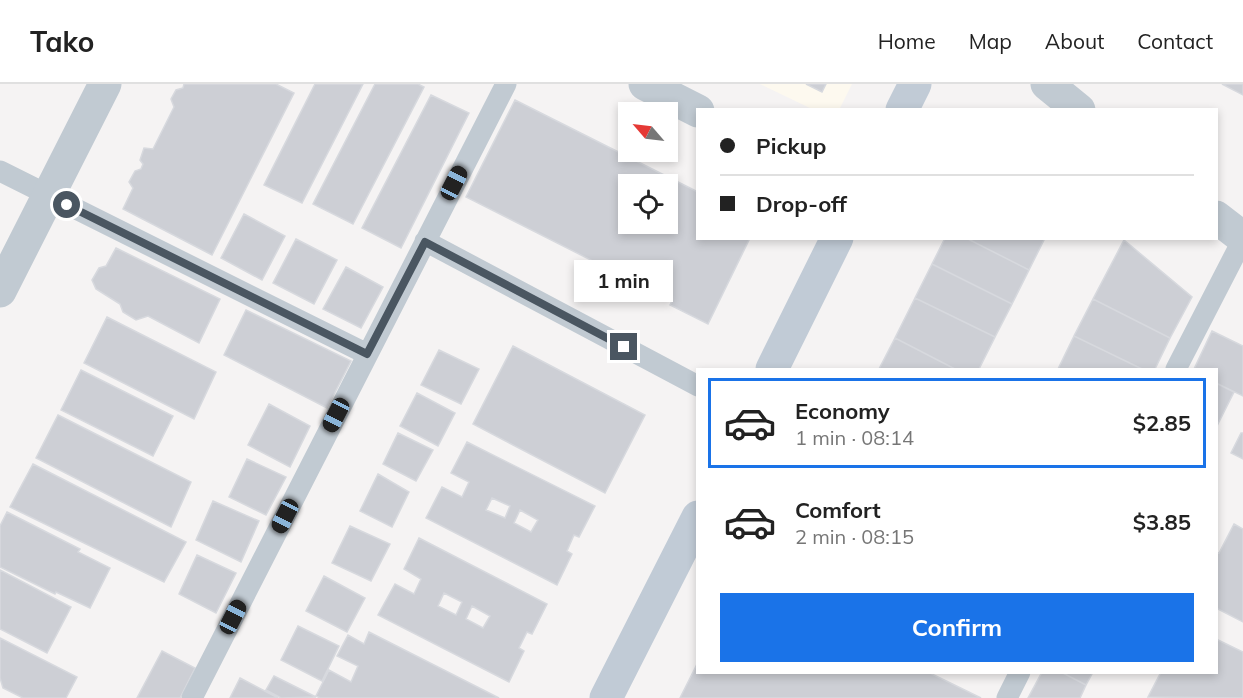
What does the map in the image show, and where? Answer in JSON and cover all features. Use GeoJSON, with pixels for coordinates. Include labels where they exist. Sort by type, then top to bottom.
{"type":"FeatureCollection","features":[{"type":"Feature","properties":{"kind":"main road"},"geometry":{"type":"LineString","coordinates":[[903,108],[915,84]]}},
{"type":"Feature","properties":{"kind":"main road"},"geometry":{"type":"LineString","coordinates":[[772,368],[836,240]]}},
{"type":"Feature","properties":{"kind":"main road"},"geometry":{"type":"LineString","coordinates":[[606,698],[696,521]]}},
{"type":"Feature","properties":{"kind":"street"},"geometry":{"type":"LineString","coordinates":[[0,291],[105,84]]}},
{"type":"Feature","properties":{"kind":"street"},"geometry":{"type":"LineString","coordinates":[[645,84],[696,110]]}},
{"type":"Feature","properties":{"kind":"street"},"geometry":{"type":"LineString","coordinates":[[1047,84],[1077,108]]}},
{"type":"Feature","properties":{"kind":"street"},"geometry":{"type":"LineString","coordinates":[[1218,219],[1243,238]]}},
{"type":"Feature","properties":{"kind":"lane"},"geometry":{"type":"LineString","coordinates":[[192,698],[506,84]]}},
{"type":"Feature","properties":{"kind":"lane"},"geometry":{"type":"LineString","coordinates":[[0,171],[367,354]]}},
{"type":"Feature","properties":{"kind":"lane"},"geometry":{"type":"LineString","coordinates":[[1177,368],[1243,238]]}},
{"type":"Feature","properties":{"kind":"lane"},"geometry":{"type":"LineString","coordinates":[[425,242],[696,385]]}},
{"type":"Feature","properties":{"kind":"lane"},"geometry":{"type":"LineString","coordinates":[[1007,698],[1019,674]]}},
{"type":"Feature","properties":{"kind":"shaded area"},"geometry":{"type":"Polygon","coordinates":[[[760,84],[852,84],[840,108],[810,108],[760,84]]]}},
{"type":"Feature","properties":{"kind":"building"},"geometry":{"type":"Polygon","coordinates":[[[184,84],[276,84],[294,93],[212,255],[123,209],[133,188],[129,182],[135,171],[141,169],[143,164],[140,160],[144,148],[153,149],[174,107],[171,99],[176,90],[183,88],[184,84]]]}},
{"type":"Feature","properties":{"kind":"building"},"geometry":{"type":"Polygon","coordinates":[[[315,84],[363,84],[302,203],[264,185],[315,84]]]}},
{"type":"Feature","properties":{"kind":"building"},"geometry":{"type":"Polygon","coordinates":[[[375,84],[418,84],[424,87],[353,224],[313,204],[375,84]]]}},
{"type":"Feature","properties":{"kind":"building"},"geometry":{"type":"Polygon","coordinates":[[[806,84],[826,84],[822,92],[806,84]]]}},
{"type":"Feature","properties":{"kind":"building"},"geometry":{"type":"Polygon","coordinates":[[[1222,84],[1243,84],[1243,95],[1222,84]]]}},
{"type":"Feature","properties":{"kind":"building"},"geometry":{"type":"Polygon","coordinates":[[[431,95],[469,113],[401,248],[362,228],[431,95]]]}},
{"type":"Feature","properties":{"kind":"building"},"geometry":{"type":"Polygon","coordinates":[[[515,100],[618,152],[618,162],[638,162],[662,174],[618,174],[618,234],[678,234],[678,182],[696,191],[696,240],[749,240],[708,324],[670,305],[672,301],[466,197],[515,100]]]}},
{"type":"Feature","properties":{"kind":"building"},"geometry":{"type":"Polygon","coordinates":[[[244,214],[285,236],[262,280],[221,258],[244,214]]]}},
{"type":"Feature","properties":{"kind":"building"},"geometry":{"type":"Polygon","coordinates":[[[296,239],[337,260],[314,304],[273,283],[296,239]]]}},
{"type":"Feature","properties":{"kind":"building"},"geometry":{"type":"Polygon","coordinates":[[[944,240],[970,240],[1029,270],[1012,304],[932,264],[944,240]]]}},
{"type":"Feature","properties":{"kind":"building"},"geometry":{"type":"Polygon","coordinates":[[[970,240],[1044,240],[1029,270],[970,240]]]}},
{"type":"Feature","properties":{"kind":"building"},"geometry":{"type":"Polygon","coordinates":[[[1124,240],[1192,297],[1170,338],[1093,299],[1124,240]]]}},
{"type":"Feature","properties":{"kind":"building"},"geometry":{"type":"Polygon","coordinates":[[[116,248],[220,299],[199,343],[148,316],[136,320],[123,312],[120,304],[96,289],[92,280],[99,268],[106,266],[116,248]]]}},
{"type":"Feature","properties":{"kind":"building"},"geometry":{"type":"Polygon","coordinates":[[[932,264],[1012,304],[995,337],[915,298],[932,264]]]}},
{"type":"Feature","properties":{"kind":"building"},"geometry":{"type":"Polygon","coordinates":[[[346,267],[383,287],[361,328],[323,309],[346,267]]]}},
{"type":"Feature","properties":{"kind":"building"},"geometry":{"type":"Polygon","coordinates":[[[915,298],[995,337],[980,368],[953,368],[895,338],[915,298]]]}},
{"type":"Feature","properties":{"kind":"building"},"geometry":{"type":"Polygon","coordinates":[[[1093,299],[1170,338],[1155,368],[1140,368],[1074,336],[1093,299]]]}},
{"type":"Feature","properties":{"kind":"building"},"geometry":{"type":"Polygon","coordinates":[[[246,310],[351,361],[327,408],[224,355],[246,310]]]}},
{"type":"Feature","properties":{"kind":"building"},"geometry":{"type":"Polygon","coordinates":[[[107,317],[216,372],[194,419],[84,363],[107,317]]]}},
{"type":"Feature","properties":{"kind":"building"},"geometry":{"type":"Polygon","coordinates":[[[1212,331],[1243,346],[1243,396],[1218,384],[1218,368],[1194,368],[1212,331]]]}},
{"type":"Feature","properties":{"kind":"building"},"geometry":{"type":"Polygon","coordinates":[[[1074,336],[1140,368],[1058,368],[1074,336]]]}},
{"type":"Feature","properties":{"kind":"building"},"geometry":{"type":"Polygon","coordinates":[[[895,338],[953,368],[880,368],[895,338]]]}},
{"type":"Feature","properties":{"kind":"building"},"geometry":{"type":"Polygon","coordinates":[[[513,346],[645,415],[605,493],[473,424],[513,346]]]}},
{"type":"Feature","properties":{"kind":"building"},"geometry":{"type":"Polygon","coordinates":[[[439,350],[479,369],[461,404],[421,385],[439,350]]]}},
{"type":"Feature","properties":{"kind":"building"},"geometry":{"type":"Polygon","coordinates":[[[81,370],[173,416],[153,456],[61,410],[81,370]]]}},
{"type":"Feature","properties":{"kind":"building"},"geometry":{"type":"Polygon","coordinates":[[[1218,384],[1234,392],[1218,424],[1218,384]]]}},
{"type":"Feature","properties":{"kind":"building"},"geometry":{"type":"Polygon","coordinates":[[[417,393],[455,413],[438,446],[400,426],[417,393]]]}},
{"type":"Feature","properties":{"kind":"building"},"geometry":{"type":"Polygon","coordinates":[[[269,404],[310,426],[290,467],[248,445],[269,404]]]}},
{"type":"Feature","properties":{"kind":"building"},"geometry":{"type":"Polygon","coordinates":[[[58,415],[191,482],[171,527],[36,458],[58,415]]]}},
{"type":"Feature","properties":{"kind":"building"},"geometry":{"type":"Polygon","coordinates":[[[398,433],[433,450],[416,481],[383,464],[398,433]]]}},
{"type":"Feature","properties":{"kind":"building"},"geometry":{"type":"Polygon","coordinates":[[[1243,433],[1243,459],[1231,453],[1243,433]]]}},
{"type":"Feature","properties":{"kind":"building"},"geometry":{"type":"Polygon","coordinates":[[[467,442],[595,506],[579,537],[574,535],[567,551],[572,554],[557,585],[426,518],[442,487],[462,497],[469,482],[451,473],[467,442]],[[492,498],[486,510],[505,518],[510,506],[492,498]],[[520,510],[514,523],[531,532],[538,520],[520,510]]]}},
{"type":"Feature","properties":{"kind":"building"},"geometry":{"type":"Polygon","coordinates":[[[247,459],[286,477],[266,515],[229,497],[247,459]]]}},
{"type":"Feature","properties":{"kind":"building"},"geometry":{"type":"Polygon","coordinates":[[[33,464],[186,542],[164,582],[10,507],[33,464]]]}},
{"type":"Feature","properties":{"kind":"building"},"geometry":{"type":"Polygon","coordinates":[[[378,474],[409,492],[392,527],[360,511],[378,474]]]}},
{"type":"Feature","properties":{"kind":"building"},"geometry":{"type":"Polygon","coordinates":[[[213,501],[259,521],[241,562],[196,540],[213,501]]]}},
{"type":"Feature","properties":{"kind":"building"},"geometry":{"type":"Polygon","coordinates":[[[7,512],[80,549],[78,552],[110,568],[90,608],[0,567],[0,526],[7,512]]]}},
{"type":"Feature","properties":{"kind":"building"},"geometry":{"type":"Polygon","coordinates":[[[1234,524],[1243,529],[1243,622],[1218,609],[1219,553],[1234,524]]]}},
{"type":"Feature","properties":{"kind":"building"},"geometry":{"type":"Polygon","coordinates":[[[350,526],[390,544],[371,581],[332,563],[350,526]]]}},
{"type":"Feature","properties":{"kind":"building"},"geometry":{"type":"Polygon","coordinates":[[[419,538],[547,604],[532,634],[527,632],[519,648],[524,651],[509,682],[378,615],[395,584],[414,594],[421,579],[404,569],[419,538]],[[444,593],[438,606],[456,615],[462,602],[444,593]],[[472,606],[466,619],[483,628],[490,616],[472,606]]]}},
{"type":"Feature","properties":{"kind":"building"},"geometry":{"type":"Polygon","coordinates":[[[197,555],[236,573],[216,613],[179,594],[197,555]]]}},
{"type":"Feature","properties":{"kind":"building"},"geometry":{"type":"Polygon","coordinates":[[[0,570],[71,607],[47,653],[0,629],[0,570]]]}},
{"type":"Feature","properties":{"kind":"building"},"geometry":{"type":"Polygon","coordinates":[[[324,576],[365,598],[347,632],[306,611],[324,576]]]}},
{"type":"Feature","properties":{"kind":"building"},"geometry":{"type":"Polygon","coordinates":[[[298,626],[339,646],[322,681],[281,660],[298,626]]]}},
{"type":"Feature","properties":{"kind":"building"},"geometry":{"type":"Polygon","coordinates":[[[369,632],[499,698],[320,698],[316,696],[329,670],[351,682],[358,666],[337,656],[348,635],[364,644],[369,632]]]}},
{"type":"Feature","properties":{"kind":"building"},"geometry":{"type":"Polygon","coordinates":[[[0,638],[77,677],[66,698],[23,698],[3,688],[0,678],[0,638]]]}},
{"type":"Feature","properties":{"kind":"building"},"geometry":{"type":"Polygon","coordinates":[[[1218,640],[1243,652],[1243,698],[1148,697],[1160,674],[1218,674],[1218,640]]]}},
{"type":"Feature","properties":{"kind":"building"},"geometry":{"type":"Polygon","coordinates":[[[162,651],[195,668],[180,698],[137,698],[162,651]]]}},
{"type":"Feature","properties":{"kind":"building"},"geometry":{"type":"Polygon","coordinates":[[[696,666],[696,674],[932,674],[981,698],[680,698],[696,666]]]}},
{"type":"Feature","properties":{"kind":"building"},"geometry":{"type":"Polygon","coordinates":[[[1041,674],[1065,674],[1086,685],[1080,698],[1028,698],[1041,674]]]}},
{"type":"Feature","properties":{"kind":"building"},"geometry":{"type":"Polygon","coordinates":[[[1065,674],[1092,674],[1086,685],[1065,674]]]}},
{"type":"Feature","properties":{"kind":"building"},"geometry":{"type":"Polygon","coordinates":[[[274,676],[316,697],[281,698],[266,690],[274,676]]]}},
{"type":"Feature","properties":{"kind":"building"},"geometry":{"type":"Polygon","coordinates":[[[240,678],[278,698],[230,698],[240,678]]]}},
{"type":"Feature","properties":{"kind":"route"},"geometry":{"type":"LineString","coordinates":[[67,205],[367,354],[425,242],[624,347]]}}]}
